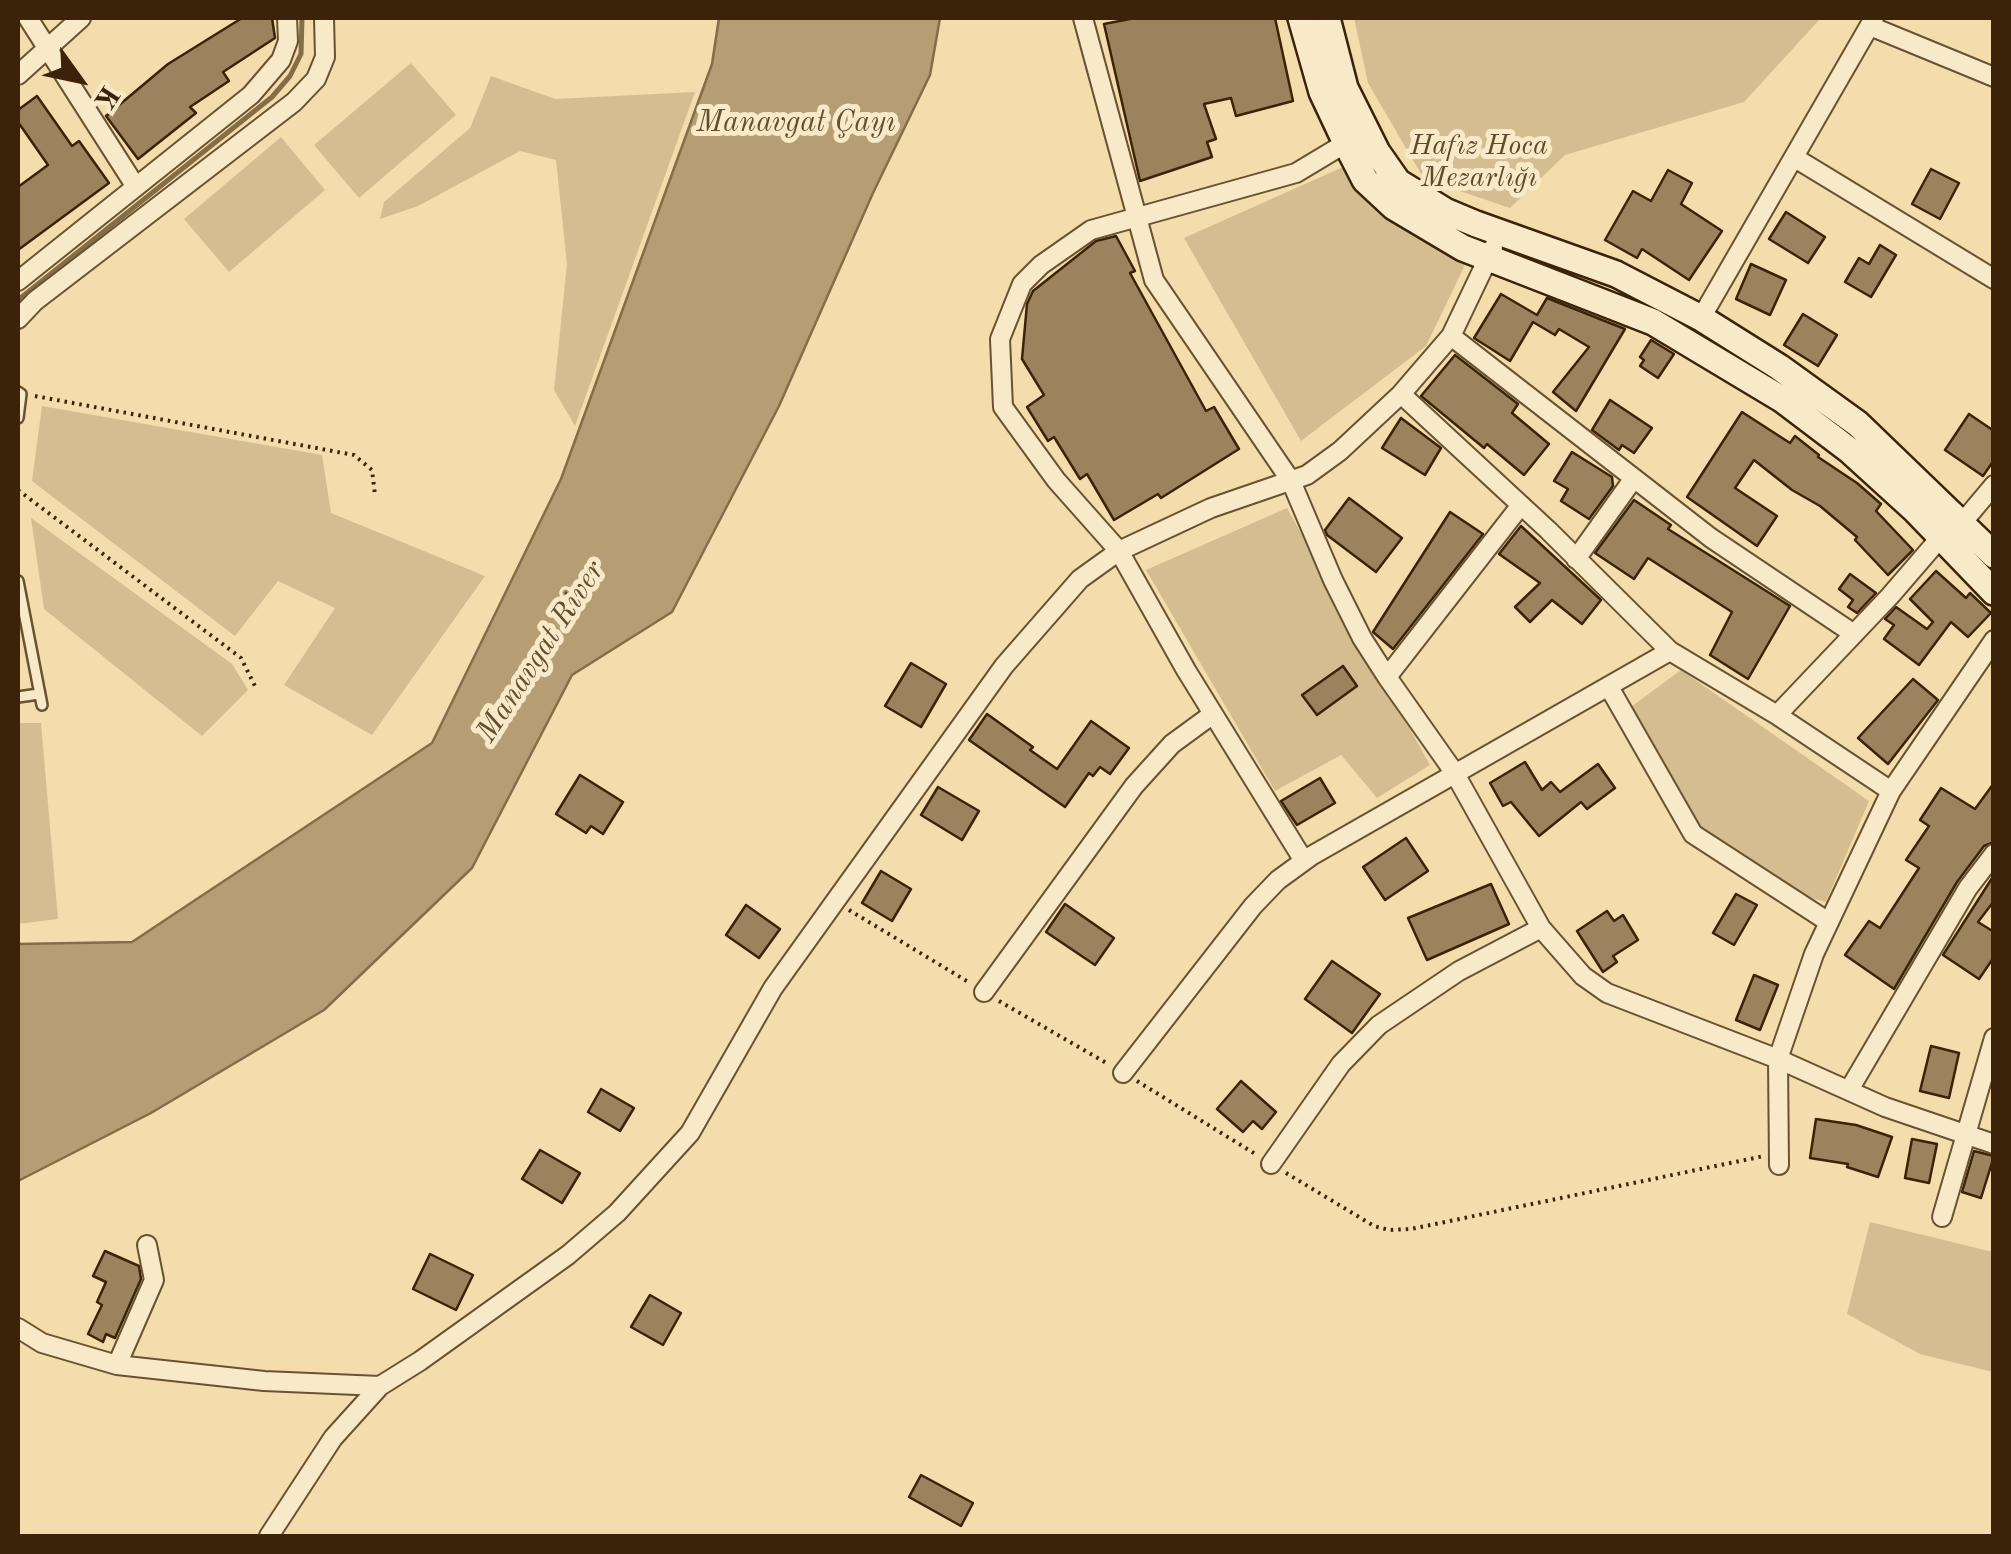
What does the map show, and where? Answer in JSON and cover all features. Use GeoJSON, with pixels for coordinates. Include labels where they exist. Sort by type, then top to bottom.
{"type":"FeatureCollection","features":[{"type":"Feature","properties":{"kind":"street"},"geometry":{"type":"LineString","coordinates":[[28,18],[136,187]]}},
{"type":"Feature","properties":{"kind":"street"},"geometry":{"type":"LineString","coordinates":[[18,75],[81,18]]}},
{"type":"Feature","properties":{"kind":"street"},"geometry":{"type":"LineString","coordinates":[[18,281],[270,77],[282,60],[288,41],[286,18]]}},
{"type":"Feature","properties":{"kind":"street"},"geometry":{"type":"LineString","coordinates":[[18,319],[35,301],[294,102],[316,79],[325,56],[324,18]]}},
{"type":"Feature","properties":{"kind":"street"},"geometry":{"type":"LineString","coordinates":[[1082,18],[1154,280],[1291,481],[1332,580],[1362,638],[1454,772],[1541,928],[1583,976],[1607,993],[1778,1059],[1884,1108],[1994,1144]]}},
{"type":"Feature","properties":{"kind":"street"},"geometry":{"type":"LineString","coordinates":[[1301,18],[1322,92],[1346,143],[1366,180],[1394,207],[1431,232],[1490,259],[1653,322],[1782,400],[1849,450],[1916,511],[1994,592]]}},
{"type":"Feature","properties":{"kind":"street"},"geometry":{"type":"LineString","coordinates":[[1326,18],[1345,88],[1377,152],[1398,182],[1444,211],[1616,274],[1701,318],[1779,367],[1858,424],[1994,555]]}},
{"type":"Feature","properties":{"kind":"street"},"geometry":{"type":"LineString","coordinates":[[1701,318],[1872,22],[1994,77]]}},
{"type":"Feature","properties":{"kind":"street"},"geometry":{"type":"LineString","coordinates":[[1304,861],[1213,714],[1119,550],[1056,480],[1003,408],[1000,339],[1022,284],[1041,265],[1091,230],[1296,173],[1346,143]]}},
{"type":"Feature","properties":{"kind":"street"},"geometry":{"type":"LineString","coordinates":[[1795,158],[1994,278]]}},
{"type":"Feature","properties":{"kind":"street"},"geometry":{"type":"LineString","coordinates":[[269,1536],[333,1438],[380,1386],[568,1256],[617,1212],[690,1133],[773,988],[1004,666],[1080,579],[1119,550],[1211,508],[1307,475],[1340,450],[1400,394],[1452,336],[1490,259],[1498,233]]}},
{"type":"Feature","properties":{"kind":"street"},"geometry":{"type":"LineString","coordinates":[[1452,336],[1711,538],[1854,634]]}},
{"type":"Feature","properties":{"kind":"street"},"geometry":{"type":"LineString","coordinates":[[1400,394],[1670,651],[1777,714],[1891,792]]}},
{"type":"Feature","properties":{"kind":"street"},"geometry":{"type":"LineString","coordinates":[[1576,559],[1634,478]]}},
{"type":"Feature","properties":{"kind":"street"},"geometry":{"type":"LineString","coordinates":[[1962,523],[1994,484]]}},
{"type":"Feature","properties":{"kind":"street"},"geometry":{"type":"LineString","coordinates":[[1387,677],[1520,505]]}},
{"type":"Feature","properties":{"kind":"street"},"geometry":{"type":"LineString","coordinates":[[1777,714],[1940,538]]}},
{"type":"Feature","properties":{"kind":"street"},"geometry":{"type":"LineString","coordinates":[[1779,1159],[1778,1059],[1828,922],[1891,792],[1994,640]]}},
{"type":"Feature","properties":{"kind":"street"},"geometry":{"type":"LineString","coordinates":[[1123,1072],[1253,906],[1278,880],[1454,772],[1670,651]]}},
{"type":"Feature","properties":{"kind":"street"},"geometry":{"type":"LineString","coordinates":[[1610,687],[1693,834],[1828,922]]}},
{"type":"Feature","properties":{"kind":"street"},"geometry":{"type":"LineString","coordinates":[[984,992],[1134,786],[1172,744],[1213,714]]}},
{"type":"Feature","properties":{"kind":"street"},"geometry":{"type":"LineString","coordinates":[[1849,1090],[1968,888],[1994,854]]}},
{"type":"Feature","properties":{"kind":"street"},"geometry":{"type":"LineString","coordinates":[[1271,1164],[1341,1064],[1378,1025],[1459,970],[1541,928]]}},
{"type":"Feature","properties":{"kind":"street"},"geometry":{"type":"LineString","coordinates":[[1942,1217],[1994,1038]]}},
{"type":"Feature","properties":{"kind":"street"},"geometry":{"type":"LineString","coordinates":[[116,1365],[154,1280],[148,1246]]}},
{"type":"Feature","properties":{"kind":"street"},"geometry":{"type":"LineString","coordinates":[[18,1328],[42,1343],[116,1365],[264,1380],[380,1386]]}},
{"type":"Feature","properties":{"kind":"lane"},"geometry":{"type":"LineString","coordinates":[[18,418],[19,393]]}},
{"type":"Feature","properties":{"kind":"lane"},"geometry":{"type":"LineString","coordinates":[[18,581],[41,700],[18,696]]}},
{"type":"Feature","properties":{"kind":"path"},"geometry":{"type":"LineString","coordinates":[[19,393],[354,455],[372,470],[376,495]]}},
{"type":"Feature","properties":{"kind":"path"},"geometry":{"type":"LineString","coordinates":[[18,490],[241,658],[255,686]]}},
{"type":"Feature","properties":{"kind":"path"},"geometry":{"type":"LineString","coordinates":[[835,902],[1123,1072],[1362,1220],[1388,1230],[1411,1229],[1701,1167],[1779,1159]]}},
{"type":"Feature","properties":{"kind":"green space","name":"Hafız Hoca Mezarlığı"},"geometry":{"type":"Polygon","coordinates":[[[1354,18],[1821,18],[1744,102],[1565,155],[1510,208],[1424,179],[1368,83],[1354,18]]]}},
{"type":"Feature","properties":{"kind":"green space"},"geometry":{"type":"Polygon","coordinates":[[[411,63],[456,115],[359,198],[314,145],[411,63]]]}},
{"type":"Feature","properties":{"kind":"green space"},"geometry":{"type":"Polygon","coordinates":[[[491,76],[555,99],[695,92],[575,426],[554,390],[567,264],[556,160],[520,151],[418,206],[380,219],[384,202],[470,128],[491,76]]]}},
{"type":"Feature","properties":{"kind":"green space"},"geometry":{"type":"Polygon","coordinates":[[[281,137],[325,190],[229,272],[184,219],[281,137]]]}},
{"type":"Feature","properties":{"kind":"green space"},"geometry":{"type":"Polygon","coordinates":[[[1343,167],[1400,228],[1465,265],[1426,346],[1301,441],[1184,238],[1343,167]]]}},
{"type":"Feature","properties":{"kind":"green space"},"geometry":{"type":"Polygon","coordinates":[[[42,406],[322,455],[331,513],[485,576],[372,735],[284,685],[335,608],[278,581],[235,636],[32,481],[42,406]]]}},
{"type":"Feature","properties":{"kind":"green space"},"geometry":{"type":"Polygon","coordinates":[[[1287,508],[1430,765],[1377,798],[1341,755],[1275,791],[1146,570],[1287,508]]]}},
{"type":"Feature","properties":{"kind":"green space"},"geometry":{"type":"Polygon","coordinates":[[[31,518],[232,664],[248,690],[202,736],[44,609],[31,518]]]}},
{"type":"Feature","properties":{"kind":"green space"},"geometry":{"type":"Polygon","coordinates":[[[1681,670],[1869,801],[1826,902],[1808,897],[1697,828],[1631,707],[1681,670]]]}},
{"type":"Feature","properties":{"kind":"green space"},"geometry":{"type":"Polygon","coordinates":[[[18,723],[41,723],[58,919],[18,924],[18,723]]]}},
{"type":"Feature","properties":{"kind":"green space"},"geometry":{"type":"Polygon","coordinates":[[[1870,1222],[1993,1252],[1993,1372],[1920,1354],[1847,1314],[1870,1222]]]}},
{"type":"Feature","properties":{"kind":"water","name":"Manavgat Çayı"},"geometry":{"type":"Polygon","coordinates":[[[719,18],[940,18],[930,75],[779,406],[672,612],[572,675],[472,868],[324,1010],[151,1113],[18,1181],[18,944],[132,942],[432,743],[561,479],[712,64],[719,18]]]}},
{"type":"Feature","properties":{"kind":"building"},"geometry":{"type":"Polygon","coordinates":[[[242,18],[272,18],[275,38],[223,72],[229,81],[190,107],[196,113],[138,159],[106,116],[168,64],[242,18]]]}},
{"type":"Feature","properties":{"kind":"building"},"geometry":{"type":"Polygon","coordinates":[[[1135,18],[1275,18],[1293,101],[1236,116],[1231,98],[1204,104],[1216,139],[1207,142],[1212,157],[1140,181],[1104,24],[1135,18]]]}},
{"type":"Feature","properties":{"kind":"building"},"geometry":{"type":"Polygon","coordinates":[[[37,96],[72,146],[79,141],[109,183],[18,250],[18,187],[48,165],[18,122],[18,110],[37,96]]]}},
{"type":"Feature","properties":{"kind":"building"},"geometry":{"type":"Polygon","coordinates":[[[1931,169],[1959,183],[1940,219],[1912,204],[1931,169]]]}},
{"type":"Feature","properties":{"kind":"building"},"geometry":{"type":"Polygon","coordinates":[[[1668,170],[1692,183],[1681,204],[1722,231],[1689,280],[1642,249],[1637,258],[1605,240],[1633,191],[1651,201],[1668,170]]]}},
{"type":"Feature","properties":{"kind":"building"},"geometry":{"type":"Polygon","coordinates":[[[1786,212],[1825,237],[1808,263],[1769,239],[1786,212]]]}},
{"type":"Feature","properties":{"kind":"building"},"geometry":{"type":"Polygon","coordinates":[[[1116,236],[1135,271],[1130,273],[1206,411],[1214,407],[1239,449],[1161,498],[1158,494],[1114,520],[1087,474],[1080,479],[1054,437],[1048,441],[1027,407],[1044,395],[1022,359],[1027,304],[1033,291],[1096,241],[1116,236]]]}},
{"type":"Feature","properties":{"kind":"building"},"geometry":{"type":"Polygon","coordinates":[[[1880,245],[1896,255],[1871,297],[1845,282],[1859,258],[1869,264],[1880,245]]]}},
{"type":"Feature","properties":{"kind":"building"},"geometry":{"type":"Polygon","coordinates":[[[1751,264],[1786,280],[1770,315],[1736,299],[1751,264]]]}},
{"type":"Feature","properties":{"kind":"building"},"geometry":{"type":"Polygon","coordinates":[[[1501,294],[1537,315],[1547,298],[1625,329],[1576,411],[1553,392],[1589,347],[1559,329],[1555,335],[1533,322],[1510,361],[1474,338],[1501,294]]]}},
{"type":"Feature","properties":{"kind":"building"},"geometry":{"type":"Polygon","coordinates":[[[1803,314],[1837,335],[1818,366],[1784,345],[1803,314]]]}},
{"type":"Feature","properties":{"kind":"building"},"geometry":{"type":"Polygon","coordinates":[[[1651,340],[1674,354],[1658,378],[1640,366],[1644,360],[1640,357],[1651,340]]]}},
{"type":"Feature","properties":{"kind":"building"},"geometry":{"type":"Polygon","coordinates":[[[1455,355],[1518,404],[1512,413],[1549,444],[1524,475],[1421,396],[1455,355]]]}},
{"type":"Feature","properties":{"kind":"building"},"geometry":{"type":"Polygon","coordinates":[[[1610,400],[1652,428],[1634,453],[1622,445],[1619,450],[1592,430],[1610,400]]]}},
{"type":"Feature","properties":{"kind":"building"},"geometry":{"type":"Polygon","coordinates":[[[1742,412],[1790,443],[1795,436],[1857,483],[1881,504],[1876,511],[1913,550],[1888,575],[1855,540],[1857,537],[1754,460],[1735,488],[1777,516],[1757,546],[1687,497],[1742,412]]]}},
{"type":"Feature","properties":{"kind":"building"},"geometry":{"type":"Polygon","coordinates":[[[1969,414],[1994,431],[1994,460],[1983,476],[1945,450],[1969,414]]]}},
{"type":"Feature","properties":{"kind":"building"},"geometry":{"type":"Polygon","coordinates":[[[1401,418],[1441,448],[1425,475],[1382,448],[1401,418]]]}},
{"type":"Feature","properties":{"kind":"building"},"geometry":{"type":"Polygon","coordinates":[[[1572,452],[1612,477],[1613,486],[1589,519],[1561,501],[1568,489],[1554,481],[1572,452]]]}},
{"type":"Feature","properties":{"kind":"building"},"geometry":{"type":"Polygon","coordinates":[[[1349,498],[1402,538],[1376,572],[1325,530],[1349,498]]]}},
{"type":"Feature","properties":{"kind":"building"},"geometry":{"type":"Polygon","coordinates":[[[1634,500],[1671,525],[1668,529],[1790,606],[1748,679],[1710,655],[1732,612],[1648,558],[1634,579],[1595,553],[1634,500]]]}},
{"type":"Feature","properties":{"kind":"building"},"geometry":{"type":"Polygon","coordinates":[[[1450,512],[1483,534],[1393,649],[1373,632],[1450,512]]]}},
{"type":"Feature","properties":{"kind":"building"},"geometry":{"type":"Polygon","coordinates":[[[1521,526],[1601,600],[1582,624],[1552,600],[1530,622],[1515,607],[1540,583],[1499,554],[1521,526]]]}},
{"type":"Feature","properties":{"kind":"building"},"geometry":{"type":"Polygon","coordinates":[[[1936,571],[1966,598],[1970,593],[1991,613],[1968,637],[1951,622],[1919,665],[1884,639],[1894,625],[1885,619],[1896,607],[1927,629],[1933,622],[1910,599],[1936,571]]]}},
{"type":"Feature","properties":{"kind":"building"},"geometry":{"type":"Polygon","coordinates":[[[1850,574],[1876,593],[1857,613],[1848,607],[1853,600],[1839,589],[1850,574]]]}},
{"type":"Feature","properties":{"kind":"building"},"geometry":{"type":"Polygon","coordinates":[[[911,663],[946,684],[921,727],[885,706],[911,663]]]}},
{"type":"Feature","properties":{"kind":"building"},"geometry":{"type":"Polygon","coordinates":[[[1343,666],[1357,686],[1317,715],[1302,695],[1343,666]]]}},
{"type":"Feature","properties":{"kind":"building"},"geometry":{"type":"Polygon","coordinates":[[[1913,679],[1938,700],[1888,764],[1858,738],[1913,679]]]}},
{"type":"Feature","properties":{"kind":"building"},"geometry":{"type":"Polygon","coordinates":[[[987,714],[1057,769],[1091,721],[1129,748],[1110,774],[1100,767],[1093,776],[1089,773],[1065,807],[969,740],[987,714]]]}},
{"type":"Feature","properties":{"kind":"building"},"geometry":{"type":"Polygon","coordinates":[[[1525,762],[1542,790],[1551,782],[1560,792],[1598,764],[1615,788],[1587,809],[1581,802],[1539,836],[1511,802],[1503,806],[1490,783],[1525,762]]]}},
{"type":"Feature","properties":{"kind":"building"},"geometry":{"type":"Polygon","coordinates":[[[580,775],[623,802],[603,834],[591,826],[586,833],[556,814],[580,775]]]}},
{"type":"Feature","properties":{"kind":"building"},"geometry":{"type":"Polygon","coordinates":[[[1320,778],[1335,803],[1297,825],[1281,801],[1320,778]]]}},
{"type":"Feature","properties":{"kind":"building"},"geometry":{"type":"Polygon","coordinates":[[[1994,783],[1994,842],[1984,846],[1957,882],[1894,989],[1845,955],[1869,921],[1880,928],[1919,868],[1906,860],[1929,826],[1920,820],[1941,788],[1975,809],[1994,783]]]}},
{"type":"Feature","properties":{"kind":"building"},"geometry":{"type":"Polygon","coordinates":[[[938,787],[979,811],[962,840],[921,815],[938,787]]]}},
{"type":"Feature","properties":{"kind":"building"},"geometry":{"type":"Polygon","coordinates":[[[1406,838],[1428,871],[1385,900],[1363,867],[1406,838]]]}},
{"type":"Feature","properties":{"kind":"building"},"geometry":{"type":"Polygon","coordinates":[[[881,871],[911,889],[892,921],[862,903],[881,871]]]}},
{"type":"Feature","properties":{"kind":"building"},"geometry":{"type":"Polygon","coordinates":[[[1994,875],[1994,901],[1978,922],[1994,932],[1994,957],[1979,979],[1943,955],[1994,875]]]}},
{"type":"Feature","properties":{"kind":"building"},"geometry":{"type":"Polygon","coordinates":[[[1491,884],[1509,924],[1427,960],[1408,918],[1491,884]]]}},
{"type":"Feature","properties":{"kind":"building"},"geometry":{"type":"Polygon","coordinates":[[[1736,894],[1757,905],[1734,945],[1713,933],[1736,894]]]}},
{"type":"Feature","properties":{"kind":"building"},"geometry":{"type":"Polygon","coordinates":[[[1065,904],[1114,938],[1095,965],[1046,932],[1065,904]]]}},
{"type":"Feature","properties":{"kind":"building"},"geometry":{"type":"Polygon","coordinates":[[[746,905],[780,929],[759,958],[726,935],[746,905]]]}},
{"type":"Feature","properties":{"kind":"building"},"geometry":{"type":"Polygon","coordinates":[[[1607,911],[1614,921],[1623,915],[1638,940],[1613,956],[1617,962],[1603,972],[1577,931],[1607,911]]]}},
{"type":"Feature","properties":{"kind":"building"},"geometry":{"type":"Polygon","coordinates":[[[1332,961],[1380,994],[1352,1033],[1305,999],[1332,961]]]}},
{"type":"Feature","properties":{"kind":"building"},"geometry":{"type":"Polygon","coordinates":[[[1754,975],[1778,985],[1760,1030],[1736,1020],[1754,975]]]}},
{"type":"Feature","properties":{"kind":"building"},"geometry":{"type":"Polygon","coordinates":[[[1931,1046],[1959,1053],[1949,1098],[1920,1091],[1931,1046]]]}},
{"type":"Feature","properties":{"kind":"building"},"geometry":{"type":"Polygon","coordinates":[[[1241,1081],[1276,1112],[1262,1129],[1253,1121],[1243,1132],[1217,1109],[1241,1081]]]}},
{"type":"Feature","properties":{"kind":"building"},"geometry":{"type":"Polygon","coordinates":[[[601,1089],[634,1108],[620,1131],[588,1112],[601,1089]]]}},
{"type":"Feature","properties":{"kind":"building"},"geometry":{"type":"Polygon","coordinates":[[[1816,1119],[1856,1125],[1892,1137],[1878,1177],[1847,1167],[1848,1164],[1810,1158],[1816,1119]]]}},
{"type":"Feature","properties":{"kind":"building"},"geometry":{"type":"Polygon","coordinates":[[[1912,1139],[1937,1144],[1929,1183],[1905,1178],[1912,1139]]]}},
{"type":"Feature","properties":{"kind":"building"},"geometry":{"type":"Polygon","coordinates":[[[540,1150],[580,1173],[562,1203],[522,1179],[540,1150]]]}},
{"type":"Feature","properties":{"kind":"building"},"geometry":{"type":"Polygon","coordinates":[[[1974,1151],[1994,1156],[1981,1198],[1962,1192],[1974,1151]]]}},
{"type":"Feature","properties":{"kind":"building"},"geometry":{"type":"Polygon","coordinates":[[[105,1251],[139,1266],[141,1279],[115,1338],[106,1334],[103,1342],[88,1334],[102,1305],[97,1302],[106,1282],[93,1276],[105,1251]]]}},
{"type":"Feature","properties":{"kind":"building"},"geometry":{"type":"Polygon","coordinates":[[[430,1254],[473,1275],[456,1310],[413,1289],[430,1254]]]}},
{"type":"Feature","properties":{"kind":"building"},"geometry":{"type":"Polygon","coordinates":[[[650,1295],[681,1313],[663,1345],[631,1327],[650,1295]]]}},
{"type":"Feature","properties":{"kind":"building"},"geometry":{"type":"Polygon","coordinates":[[[921,1475],[973,1503],[961,1526],[909,1497],[921,1475]]]}},
{"type":"Feature","properties":{"kind":"waterway"},"geometry":{"type":"LineString","coordinates":[[18,300],[272,97],[290,76],[301,54],[302,18]]}},
{"type":"Feature","properties":{"kind":"water label","name":"Manavgat River"},"geometry":{"type":"Point","coordinates":[541,652]}}]}
